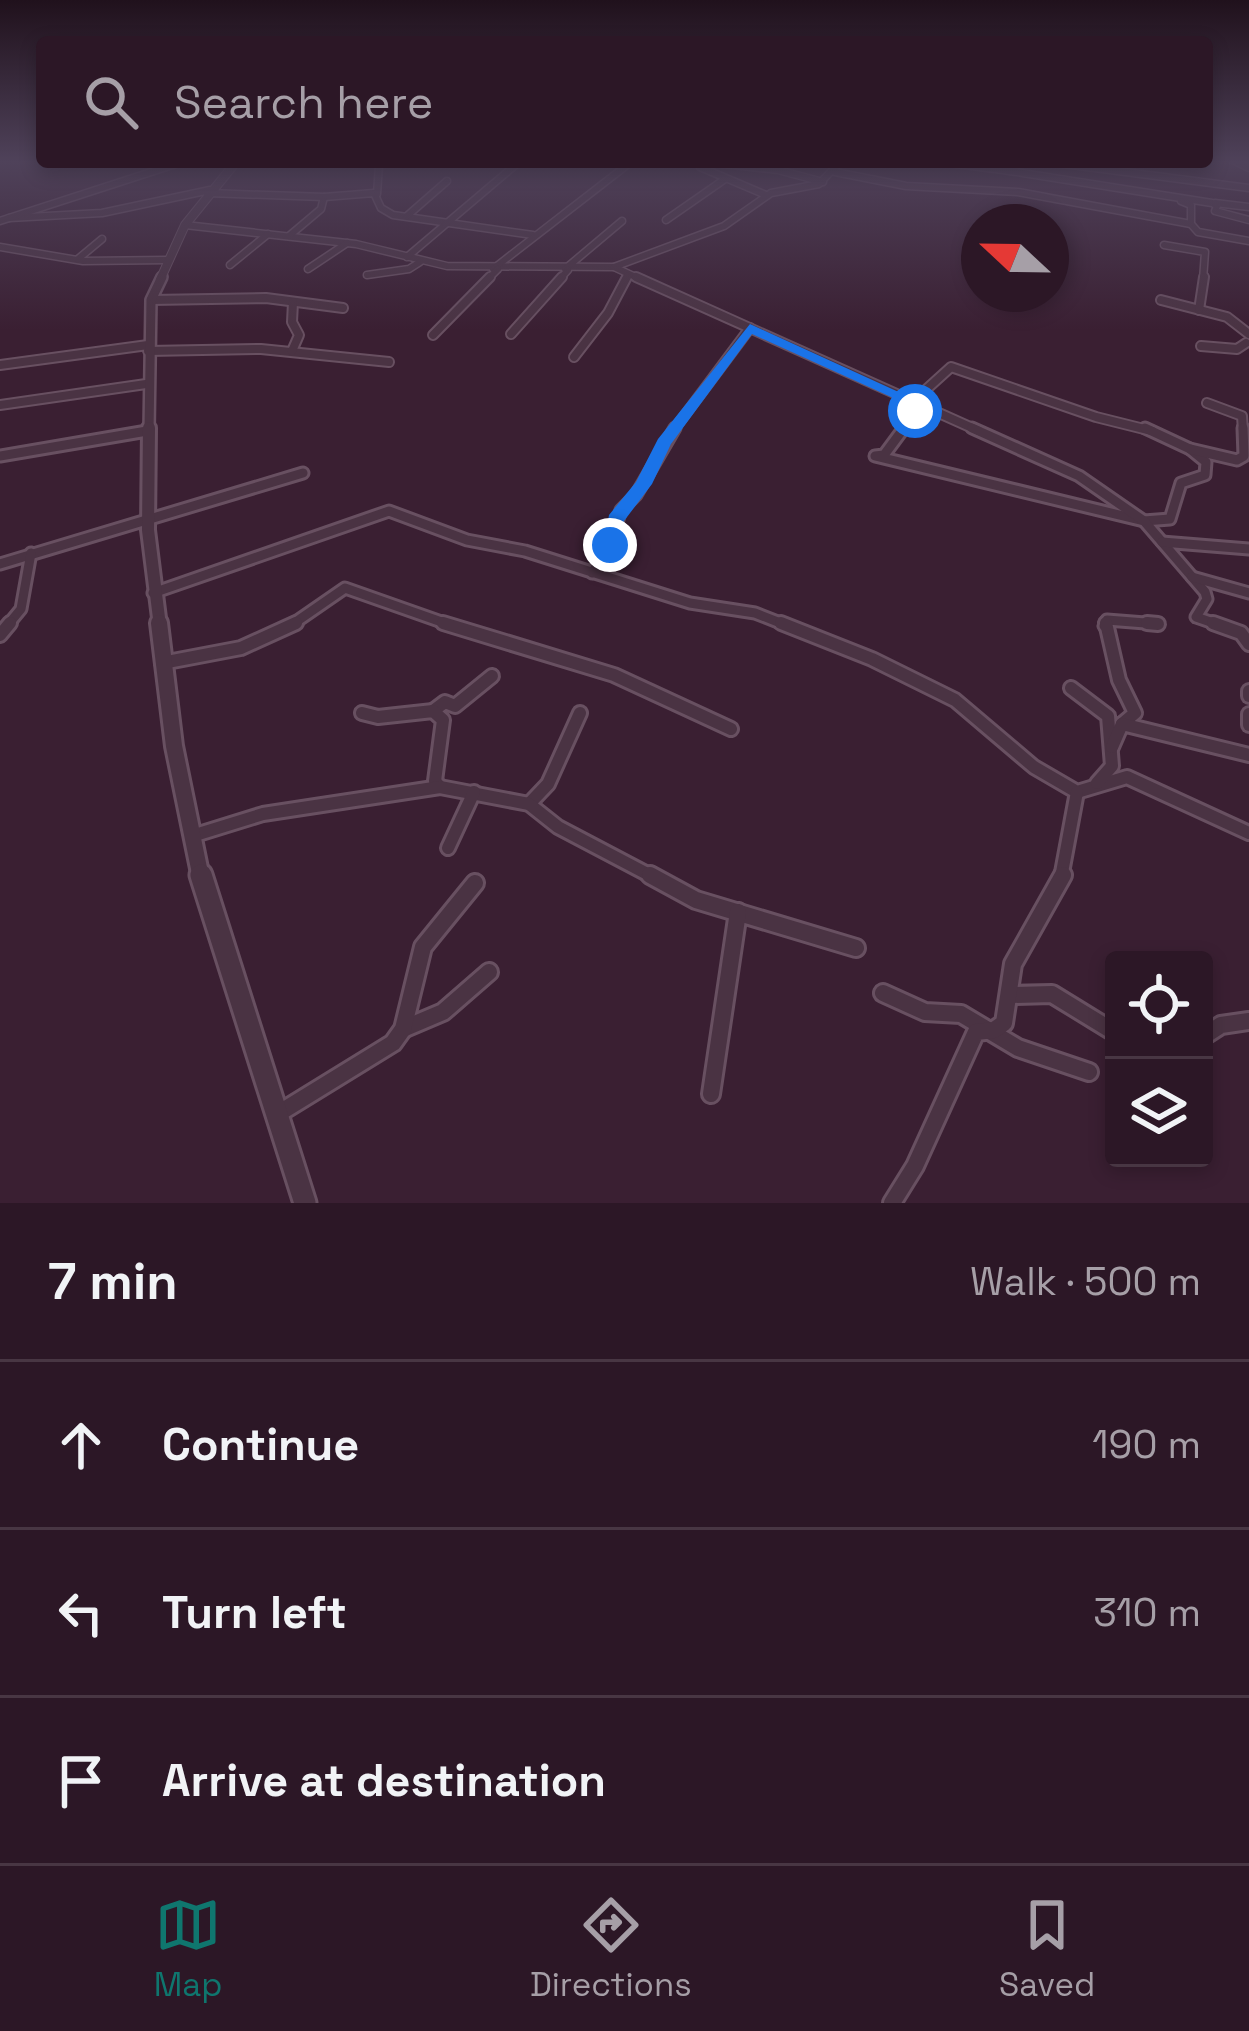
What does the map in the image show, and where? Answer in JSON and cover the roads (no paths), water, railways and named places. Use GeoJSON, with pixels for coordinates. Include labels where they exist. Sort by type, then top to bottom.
{"type":"FeatureCollection","features":[{"type":"Feature","properties":{"kind":"street"},"geometry":{"type":"LineString","coordinates":[[4,220],[44,217]]}},
{"type":"Feature","properties":{"kind":"street"},"geometry":{"type":"LineString","coordinates":[[190,217],[151,300],[146,384],[153,593],[206,902],[305,1203]]}},
{"type":"Feature","properties":{"kind":"street"},"geometry":{"type":"LineString","coordinates":[[289,236],[311,217]]}},
{"type":"Feature","properties":{"kind":"street"},"geometry":{"type":"LineString","coordinates":[[414,217],[533,235]]}},
{"type":"Feature","properties":{"kind":"street"},"geometry":{"type":"LineString","coordinates":[[407,257],[452,217]]}},
{"type":"Feature","properties":{"kind":"street"},"geometry":{"type":"LineString","coordinates":[[433,335],[496,269],[559,217]]}},
{"type":"Feature","properties":{"kind":"street"},"geometry":{"type":"LineString","coordinates":[[666,220],[670,217]]}},
{"type":"Feature","properties":{"kind":"street"},"geometry":{"type":"LineString","coordinates":[[185,225],[347,243],[420,262],[567,269],[614,267],[742,217]]}},
{"type":"Feature","properties":{"kind":"street"},"geometry":{"type":"LineString","coordinates":[[1153,217],[1249,241]]}},
{"type":"Feature","properties":{"kind":"street"},"geometry":{"type":"LineString","coordinates":[[1191,217],[1191,224]]}},
{"type":"Feature","properties":{"kind":"street"},"geometry":{"type":"LineString","coordinates":[[511,334],[550,286],[622,221]]}},
{"type":"Feature","properties":{"kind":"street"},"geometry":{"type":"LineString","coordinates":[[230,265],[268,234]]}},
{"type":"Feature","properties":{"kind":"street"},"geometry":{"type":"LineString","coordinates":[[78,259],[102,239]]}},
{"type":"Feature","properties":{"kind":"street"},"geometry":{"type":"LineString","coordinates":[[308,269],[347,243]]}},
{"type":"Feature","properties":{"kind":"street"},"geometry":{"type":"LineString","coordinates":[[1164,245],[1205,252],[1207,275],[1198,295],[1199,310]]}},
{"type":"Feature","properties":{"kind":"street"},"geometry":{"type":"LineString","coordinates":[[0,247],[128,263],[166,260]]}},
{"type":"Feature","properties":{"kind":"street"},"geometry":{"type":"LineString","coordinates":[[367,274],[410,268],[420,262]]}},
{"type":"Feature","properties":{"kind":"street"},"geometry":{"type":"LineString","coordinates":[[614,267],[1079,476],[1144,521],[1192,577],[1207,598],[1196,617],[1240,633],[1249,644]]}},
{"type":"Feature","properties":{"kind":"street"},"geometry":{"type":"LineString","coordinates":[[574,357],[608,313],[628,274]]}},
{"type":"Feature","properties":{"kind":"street"},"geometry":{"type":"LineString","coordinates":[[151,300],[266,298],[343,308]]}},
{"type":"Feature","properties":{"kind":"street"},"geometry":{"type":"LineString","coordinates":[[1161,300],[1227,317],[1246,339],[1237,350],[1201,346]]}},
{"type":"Feature","properties":{"kind":"street"},"geometry":{"type":"LineString","coordinates":[[292,351],[298,334],[292,322],[293,302]]}},
{"type":"Feature","properties":{"kind":"street"},"geometry":{"type":"LineString","coordinates":[[592,573],[610,545],[621,509],[636,495],[664,443],[750,328]]}},
{"type":"Feature","properties":{"kind":"street"},"geometry":{"type":"LineString","coordinates":[[0,364],[148,348],[292,351],[389,362]]}},
{"type":"Feature","properties":{"kind":"street"},"geometry":{"type":"LineString","coordinates":[[906,399],[919,396],[951,367],[1096,417],[1147,428],[1190,449],[1237,460],[1244,456],[1242,416],[1207,403]]}},
{"type":"Feature","properties":{"kind":"street"},"geometry":{"type":"LineString","coordinates":[[0,405],[146,384]]}},
{"type":"Feature","properties":{"kind":"street"},"geometry":{"type":"LineString","coordinates":[[920,405],[884,455],[874,456],[1144,521],[1170,519],[1181,483],[1205,475],[1206,462],[1190,449]]}},
{"type":"Feature","properties":{"kind":"street"},"geometry":{"type":"LineString","coordinates":[[0,456],[147,431]]}},
{"type":"Feature","properties":{"kind":"street"},"geometry":{"type":"LineString","coordinates":[[0,564],[303,473]]}},
{"type":"Feature","properties":{"kind":"street"},"geometry":{"type":"LineString","coordinates":[[153,593],[389,511],[466,540],[513,547],[690,603],[755,613],[925,682],[1034,767],[1077,792]]}},
{"type":"Feature","properties":{"kind":"street"},"geometry":{"type":"LineString","coordinates":[[1162,542],[1249,549]]}},
{"type":"Feature","properties":{"kind":"street"},"geometry":{"type":"LineString","coordinates":[[0,635],[21,609],[31,553]]}},
{"type":"Feature","properties":{"kind":"street"},"geometry":{"type":"LineString","coordinates":[[1192,577],[1249,592]]}},
{"type":"Feature","properties":{"kind":"street"},"geometry":{"type":"LineString","coordinates":[[162,662],[232,653],[286,633],[345,587],[394,608],[614,675],[731,729]]}},
{"type":"Feature","properties":{"kind":"street"},"geometry":{"type":"LineString","coordinates":[[1112,747],[1122,724],[1135,713],[1119,680],[1104,627],[1107,620],[1158,624]]}},
{"type":"Feature","properties":{"kind":"street"},"geometry":{"type":"LineString","coordinates":[[362,713],[438,716],[492,676]]}},
{"type":"Feature","properties":{"kind":"street"},"geometry":{"type":"LineString","coordinates":[[1071,688],[1108,716],[1112,766],[1097,783]]}},
{"type":"Feature","properties":{"kind":"street"},"geometry":{"type":"LineString","coordinates":[[529,804],[550,787],[580,713]]}},
{"type":"Feature","properties":{"kind":"street"},"geometry":{"type":"LineString","coordinates":[[1249,714],[1249,725]]}},
{"type":"Feature","properties":{"kind":"street"},"geometry":{"type":"LineString","coordinates":[[438,716],[443,746],[434,781],[440,787]]}},
{"type":"Feature","properties":{"kind":"street"},"geometry":{"type":"LineString","coordinates":[[1122,724],[1249,755]]}},
{"type":"Feature","properties":{"kind":"street"},"geometry":{"type":"LineString","coordinates":[[1077,792],[1127,777],[1249,833]]}},
{"type":"Feature","properties":{"kind":"street"},"geometry":{"type":"LineString","coordinates":[[192,836],[263,814],[440,787],[474,792],[529,804],[558,827],[696,900],[803,936],[856,948]]}},
{"type":"Feature","properties":{"kind":"street"},"geometry":{"type":"LineString","coordinates":[[448,848],[474,792]]}},
{"type":"Feature","properties":{"kind":"street"},"geometry":{"type":"LineString","coordinates":[[892,1203],[915,1166],[976,1032],[994,1030],[1004,1023],[1013,964],[1048,909],[1066,868],[1077,792]]}},
{"type":"Feature","properties":{"kind":"street"},"geometry":{"type":"LineString","coordinates":[[276,1115],[393,1043],[403,1029],[423,947],[475,883]]}},
{"type":"Feature","properties":{"kind":"street"},"geometry":{"type":"LineString","coordinates":[[711,1094],[738,912]]}},
{"type":"Feature","properties":{"kind":"street"},"geometry":{"type":"LineString","coordinates":[[403,1029],[442,1012],[489,972]]}},
{"type":"Feature","properties":{"kind":"street"},"geometry":{"type":"LineString","coordinates":[[1011,995],[1042,989],[1105,1025]]}},
{"type":"Feature","properties":{"kind":"street"},"geometry":{"type":"LineString","coordinates":[[883,993],[892,994],[903,1006],[962,1014],[1018,1048],[1089,1072]]}},
{"type":"Feature","properties":{"kind":"street"},"geometry":{"type":"LineString","coordinates":[[1213,1030],[1249,1021]]}}]}
